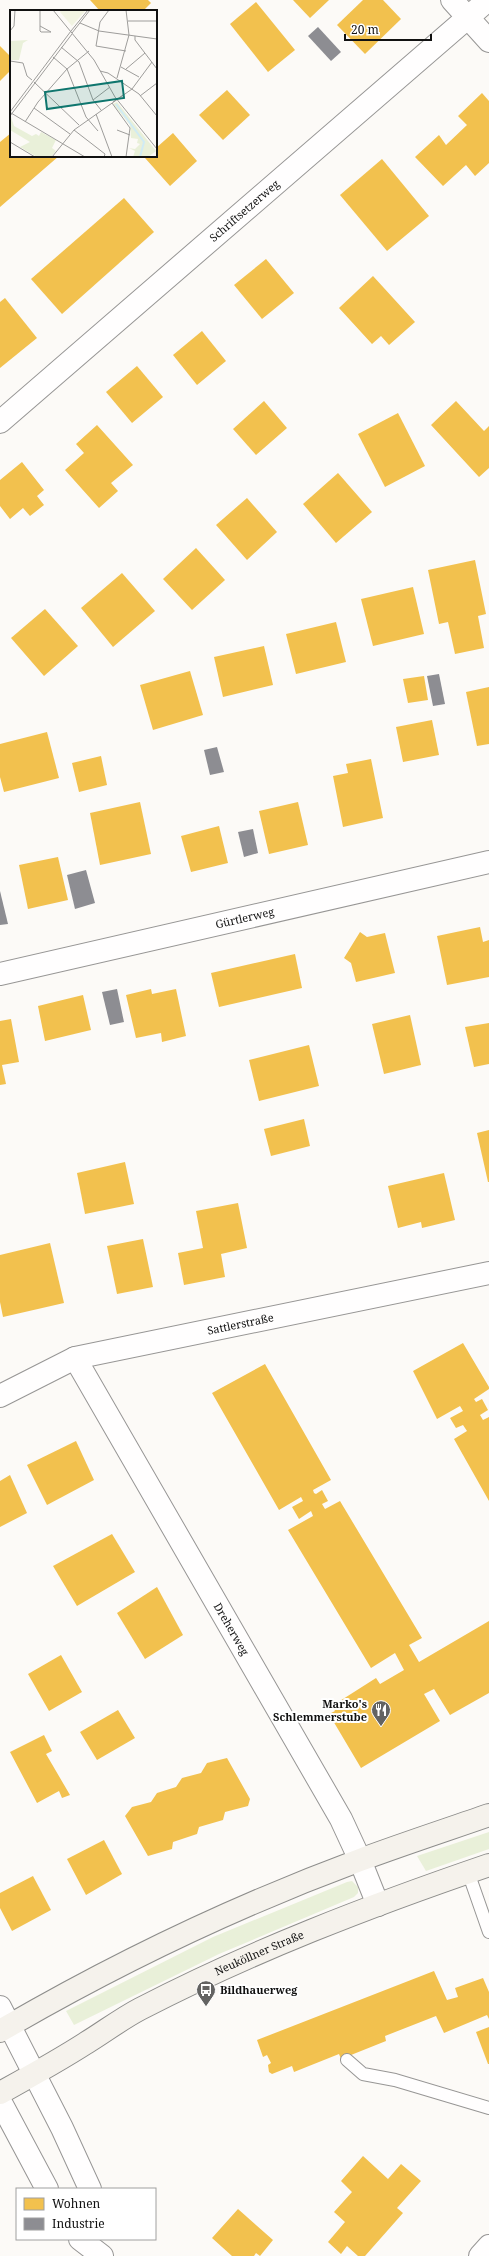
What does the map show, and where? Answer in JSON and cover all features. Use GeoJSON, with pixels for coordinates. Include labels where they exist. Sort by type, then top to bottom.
{"type":"FeatureCollection","features":[{"type":"Feature","properties":{"kind":"main road"},"geometry":{"type":"LineString","coordinates":[[3,2021],[59,1997],[167,1942],[360,1860],[489,1815]]}},
{"type":"Feature","properties":{"kind":"main road","name":"Neuköllner Straße"},"geometry":{"type":"LineString","coordinates":[[0,2094],[138,2010],[198,1980],[279,1943],[378,1904],[489,1865]]}},
{"type":"Feature","properties":{"kind":"street"},"geometry":{"type":"LineString","coordinates":[[452,0],[489,41]]}},
{"type":"Feature","properties":{"kind":"street","name":"Schriftsetzerweg"},"geometry":{"type":"LineString","coordinates":[[0,422],[488,0]]}},
{"type":"Feature","properties":{"kind":"street","name":"Gürtlerweg"},"geometry":{"type":"LineString","coordinates":[[0,974],[489,862]]}},
{"type":"Feature","properties":{"kind":"street","name":"Sattlerstraße"},"geometry":{"type":"LineString","coordinates":[[0,1396],[75,1358],[489,1272]]}},
{"type":"Feature","properties":{"kind":"street","name":"Dreherweg"},"geometry":{"type":"LineString","coordinates":[[75,1358],[341,1819],[378,1904]]}},
{"type":"Feature","properties":{"kind":"street"},"geometry":{"type":"LineString","coordinates":[[3,2021],[34,2073],[62,2128],[90,2188]]}},
{"type":"Feature","properties":{"kind":"street"},"geometry":{"type":"LineString","coordinates":[[0,2102],[46,2188]]}},
{"type":"Feature","properties":{"kind":"street"},"geometry":{"type":"LineString","coordinates":[[81,2240],[103,2256]]}},
{"type":"Feature","properties":{"kind":"street"},"geometry":{"type":"LineString","coordinates":[[103,2240],[103,2256]]}},
{"type":"Feature","properties":{"kind":"street"},"geometry":{"type":"LineString","coordinates":[[480,2256],[489,2246]]}},
{"type":"Feature","properties":{"kind":"lane"},"geometry":{"type":"LineString","coordinates":[[468,1872],[489,1932]]}},
{"type":"Feature","properties":{"kind":"lane"},"geometry":{"type":"LineString","coordinates":[[347,2060],[363,2074],[395,2080],[489,2108]]}},
{"type":"Feature","properties":{"kind":"green space"},"geometry":{"type":"Polygon","coordinates":[[[489,1832],[489,1849],[426,1871],[417,1856],[489,1832]]]}},
{"type":"Feature","properties":{"kind":"green space"},"geometry":{"type":"Polygon","coordinates":[[[352,1881],[358,1887],[358,1893],[354,1897],[219,1954],[74,2025],[66,2011],[213,1937],[352,1881]]]}},
{"type":"Feature","properties":{"kind":"building: Wohnen"},"geometry":{"type":"Polygon","coordinates":[[[90,0],[148,0],[151,3],[144,10],[99,10],[90,0]]]}},
{"type":"Feature","properties":{"kind":"building: Wohnen"},"geometry":{"type":"Polygon","coordinates":[[[293,0],[329,0],[310,18],[293,0]]]}},
{"type":"Feature","properties":{"kind":"building: Wohnen"},"geometry":{"type":"Polygon","coordinates":[[[363,0],[383,0],[401,19],[365,54],[337,25],[363,0]]]}},
{"type":"Feature","properties":{"kind":"building: Wohnen"},"geometry":{"type":"Polygon","coordinates":[[[256,2],[295,50],[268,72],[230,24],[256,2]]]}},
{"type":"Feature","properties":{"kind":"building: Wohnen"},"geometry":{"type":"Polygon","coordinates":[[[0,46],[10,56],[10,71],[0,81],[0,46]]]}},
{"type":"Feature","properties":{"kind":"building: Wohnen"},"geometry":{"type":"Polygon","coordinates":[[[227,90],[250,115],[223,140],[199,115],[227,90]]]}},
{"type":"Feature","properties":{"kind":"building: Wohnen"},"geometry":{"type":"Polygon","coordinates":[[[482,93],[489,101],[489,163],[475,176],[466,165],[443,186],[415,157],[439,135],[446,145],[467,125],[458,116],[482,93]]]}},
{"type":"Feature","properties":{"kind":"building: Wohnen"},"geometry":{"type":"Polygon","coordinates":[[[173,133],[197,161],[170,186],[145,158],[157,157],[157,147],[173,133]]]}},
{"type":"Feature","properties":{"kind":"building: Wohnen"},"geometry":{"type":"Polygon","coordinates":[[[10,134],[10,157],[58,157],[0,207],[0,142],[10,134]]]}},
{"type":"Feature","properties":{"kind":"building: Wohnen"},"geometry":{"type":"Polygon","coordinates":[[[382,159],[429,216],[387,251],[340,195],[382,159]]]}},
{"type":"Feature","properties":{"kind":"building: Wohnen"},"geometry":{"type":"Polygon","coordinates":[[[124,198],[154,232],[62,314],[31,279],[124,198]]]}},
{"type":"Feature","properties":{"kind":"building: Wohnen"},"geometry":{"type":"Polygon","coordinates":[[[266,259],[294,293],[262,319],[234,285],[266,259]]]}},
{"type":"Feature","properties":{"kind":"building: Wohnen"},"geometry":{"type":"Polygon","coordinates":[[[373,276],[415,322],[389,345],[381,336],[372,344],[339,308],[373,276]]]}},
{"type":"Feature","properties":{"kind":"building: Wohnen"},"geometry":{"type":"Polygon","coordinates":[[[5,298],[37,338],[0,368],[0,302],[5,298]]]}},
{"type":"Feature","properties":{"kind":"building: Wohnen"},"geometry":{"type":"Polygon","coordinates":[[[202,331],[226,361],[197,385],[173,355],[202,331]]]}},
{"type":"Feature","properties":{"kind":"building: Wohnen"},"geometry":{"type":"Polygon","coordinates":[[[137,366],[163,397],[132,423],[106,392],[137,366]]]}},
{"type":"Feature","properties":{"kind":"building: Wohnen"},"geometry":{"type":"Polygon","coordinates":[[[264,401],[287,428],[256,455],[233,429],[264,401]]]}},
{"type":"Feature","properties":{"kind":"building: Wohnen"},"geometry":{"type":"Polygon","coordinates":[[[456,401],[484,431],[489,426],[489,468],[479,477],[431,425],[456,401]]]}},
{"type":"Feature","properties":{"kind":"building: Wohnen"},"geometry":{"type":"Polygon","coordinates":[[[398,413],[425,466],[385,487],[358,434],[398,413]]]}},
{"type":"Feature","properties":{"kind":"building: Wohnen"},"geometry":{"type":"Polygon","coordinates":[[[97,425],[133,465],[111,483],[118,491],[99,508],[65,470],[84,453],[76,444],[97,425]]]}},
{"type":"Feature","properties":{"kind":"building: Wohnen"},"geometry":{"type":"Polygon","coordinates":[[[22,462],[44,490],[37,496],[44,505],[30,516],[23,508],[10,519],[0,506],[0,480],[22,462]]]}},
{"type":"Feature","properties":{"kind":"building: Wohnen"},"geometry":{"type":"Polygon","coordinates":[[[338,473],[372,512],[336,543],[303,504],[338,473]]]}},
{"type":"Feature","properties":{"kind":"building: Wohnen"},"geometry":{"type":"Polygon","coordinates":[[[247,498],[277,532],[247,560],[216,525],[247,498]]]}},
{"type":"Feature","properties":{"kind":"building: Wohnen"},"geometry":{"type":"Polygon","coordinates":[[[196,548],[225,580],[192,610],[163,579],[196,548]]]}},
{"type":"Feature","properties":{"kind":"building: Wohnen"},"geometry":{"type":"Polygon","coordinates":[[[475,560],[486,614],[478,616],[484,648],[455,654],[448,622],[439,624],[428,570],[475,560]]]}},
{"type":"Feature","properties":{"kind":"building: Wohnen"},"geometry":{"type":"Polygon","coordinates":[[[122,573],[155,611],[113,647],[81,608],[122,573]]]}},
{"type":"Feature","properties":{"kind":"building: Wohnen"},"geometry":{"type":"Polygon","coordinates":[[[413,587],[424,634],[373,646],[361,599],[413,587]]]}},
{"type":"Feature","properties":{"kind":"building: Wohnen"},"geometry":{"type":"Polygon","coordinates":[[[45,609],[78,646],[44,676],[11,638],[45,609]]]}},
{"type":"Feature","properties":{"kind":"building: Wohnen"},"geometry":{"type":"Polygon","coordinates":[[[336,622],[346,662],[296,674],[286,634],[336,622]]]}},
{"type":"Feature","properties":{"kind":"building: Wohnen"},"geometry":{"type":"Polygon","coordinates":[[[264,646],[273,685],[223,697],[214,657],[264,646]]]}},
{"type":"Feature","properties":{"kind":"building: Wohnen"},"geometry":{"type":"Polygon","coordinates":[[[190,671],[203,715],[153,730],[140,685],[190,671]]]}},
{"type":"Feature","properties":{"kind":"building: Wohnen"},"geometry":{"type":"Polygon","coordinates":[[[424,676],[428,700],[408,703],[403,679],[424,676]]]}},
{"type":"Feature","properties":{"kind":"building: Wohnen"},"geometry":{"type":"Polygon","coordinates":[[[489,687],[489,744],[477,746],[466,692],[489,687]]]}},
{"type":"Feature","properties":{"kind":"building: Wohnen"},"geometry":{"type":"Polygon","coordinates":[[[432,720],[439,755],[403,762],[396,727],[432,720]]]}},
{"type":"Feature","properties":{"kind":"building: Wohnen"},"geometry":{"type":"Polygon","coordinates":[[[47,732],[59,778],[4,792],[0,777],[0,744],[47,732]]]}},
{"type":"Feature","properties":{"kind":"building: Wohnen"},"geometry":{"type":"Polygon","coordinates":[[[101,756],[107,785],[79,792],[72,763],[101,756]]]}},
{"type":"Feature","properties":{"kind":"building: Wohnen"},"geometry":{"type":"Polygon","coordinates":[[[371,759],[383,818],[343,827],[333,776],[348,773],[346,764],[371,759]]]}},
{"type":"Feature","properties":{"kind":"building: Wohnen"},"geometry":{"type":"Polygon","coordinates":[[[140,802],[151,854],[100,865],[90,813],[140,802]]]}},
{"type":"Feature","properties":{"kind":"building: Wohnen"},"geometry":{"type":"Polygon","coordinates":[[[298,802],[308,845],[269,854],[259,811],[298,802]]]}},
{"type":"Feature","properties":{"kind":"building: Wohnen"},"geometry":{"type":"Polygon","coordinates":[[[219,826],[228,863],[191,872],[181,836],[219,826]]]}},
{"type":"Feature","properties":{"kind":"building: Wohnen"},"geometry":{"type":"Polygon","coordinates":[[[58,857],[68,900],[28,909],[19,865],[58,857]]]}},
{"type":"Feature","properties":{"kind":"building: Wohnen"},"geometry":{"type":"Polygon","coordinates":[[[480,927],[483,942],[489,940],[489,977],[447,985],[437,936],[480,927]]]}},
{"type":"Feature","properties":{"kind":"building: Wohnen"},"geometry":{"type":"Polygon","coordinates":[[[360,932],[367,937],[385,933],[395,973],[356,982],[351,963],[344,958],[360,932]]]}},
{"type":"Feature","properties":{"kind":"building: Wohnen"},"geometry":{"type":"Polygon","coordinates":[[[295,954],[302,988],[219,1007],[211,973],[295,954]]]}},
{"type":"Feature","properties":{"kind":"building: Wohnen"},"geometry":{"type":"Polygon","coordinates":[[[151,989],[152,994],[176,989],[186,1036],[162,1042],[161,1033],[136,1038],[126,995],[151,989]]]}},
{"type":"Feature","properties":{"kind":"building: Wohnen"},"geometry":{"type":"Polygon","coordinates":[[[83,995],[91,1030],[45,1041],[38,1006],[83,995]]]}},
{"type":"Feature","properties":{"kind":"building: Wohnen"},"geometry":{"type":"Polygon","coordinates":[[[410,1015],[421,1065],[384,1074],[372,1024],[410,1015]]]}},
{"type":"Feature","properties":{"kind":"building: Wohnen"},"geometry":{"type":"Polygon","coordinates":[[[11,1019],[19,1062],[2,1065],[6,1084],[0,1085],[0,1021],[11,1019]]]}},
{"type":"Feature","properties":{"kind":"building: Wohnen"},"geometry":{"type":"Polygon","coordinates":[[[489,1023],[489,1064],[474,1067],[465,1027],[489,1023]]]}},
{"type":"Feature","properties":{"kind":"building: Wohnen"},"geometry":{"type":"Polygon","coordinates":[[[309,1045],[319,1086],[259,1101],[249,1060],[309,1045]]]}},
{"type":"Feature","properties":{"kind":"building: Wohnen"},"geometry":{"type":"Polygon","coordinates":[[[304,1119],[310,1146],[271,1156],[264,1129],[304,1119]]]}},
{"type":"Feature","properties":{"kind":"building: Wohnen"},"geometry":{"type":"Polygon","coordinates":[[[489,1130],[489,1182],[488,1182],[477,1133],[489,1130]]]}},
{"type":"Feature","properties":{"kind":"building: Wohnen"},"geometry":{"type":"Polygon","coordinates":[[[125,1162],[134,1204],[85,1214],[77,1173],[125,1162]]]}},
{"type":"Feature","properties":{"kind":"building: Wohnen"},"geometry":{"type":"Polygon","coordinates":[[[444,1173],[455,1220],[422,1228],[421,1222],[398,1228],[388,1186],[444,1173]]]}},
{"type":"Feature","properties":{"kind":"building: Wohnen"},"geometry":{"type":"Polygon","coordinates":[[[238,1203],[247,1248],[221,1254],[225,1277],[184,1285],[178,1253],[203,1248],[196,1211],[238,1203]]]}},
{"type":"Feature","properties":{"kind":"building: Wohnen"},"geometry":{"type":"Polygon","coordinates":[[[143,1239],[153,1287],[117,1294],[107,1246],[143,1239]]]}},
{"type":"Feature","properties":{"kind":"building: Wohnen"},"geometry":{"type":"Polygon","coordinates":[[[50,1243],[64,1303],[3,1317],[0,1302],[0,1255],[50,1243]]]}},
{"type":"Feature","properties":{"kind":"building: Wohnen"},"geometry":{"type":"Polygon","coordinates":[[[463,1343],[489,1387],[489,1389],[474,1399],[476,1402],[482,1399],[488,1410],[480,1415],[483,1420],[489,1417],[489,1501],[454,1439],[467,1431],[463,1425],[456,1428],[450,1418],[463,1411],[460,1406],[437,1419],[413,1371],[463,1343]]]}},
{"type":"Feature","properties":{"kind":"building: Wohnen"},"geometry":{"type":"Polygon","coordinates":[[[265,1364],[331,1480],[313,1490],[314,1493],[316,1494],[322,1490],[328,1501],[322,1504],[325,1509],[340,1501],[422,1638],[409,1645],[419,1662],[489,1621],[489,1693],[450,1715],[434,1689],[424,1694],[440,1721],[361,1768],[329,1714],[335,1711],[332,1706],[376,1678],[380,1684],[404,1670],[395,1653],[371,1668],[288,1530],[313,1516],[311,1511],[299,1519],[292,1507],[303,1501],[301,1497],[279,1510],[212,1393],[265,1364]]]}},
{"type":"Feature","properties":{"kind":"building: Wohnen"},"geometry":{"type":"Polygon","coordinates":[[[76,1441],[94,1480],[47,1505],[27,1465],[76,1441]]]}},
{"type":"Feature","properties":{"kind":"building: Wohnen"},"geometry":{"type":"Polygon","coordinates":[[[10,1475],[27,1513],[0,1527],[0,1481],[10,1475]]]}},
{"type":"Feature","properties":{"kind":"building: Wohnen"},"geometry":{"type":"Polygon","coordinates":[[[112,1534],[135,1572],[77,1606],[53,1566],[112,1534]]]}},
{"type":"Feature","properties":{"kind":"building: Wohnen"},"geometry":{"type":"Polygon","coordinates":[[[157,1587],[183,1635],[145,1659],[117,1613],[157,1587]]]}},
{"type":"Feature","properties":{"kind":"building: Wohnen"},"geometry":{"type":"Polygon","coordinates":[[[61,1655],[82,1692],[49,1711],[28,1674],[61,1655]]]}},
{"type":"Feature","properties":{"kind":"building: Wohnen"},"geometry":{"type":"Polygon","coordinates":[[[118,1710],[135,1738],[97,1760],[80,1732],[118,1710]]]}},
{"type":"Feature","properties":{"kind":"building: Wohnen"},"geometry":{"type":"Polygon","coordinates":[[[44,1735],[52,1751],[46,1754],[70,1795],[62,1798],[59,1791],[37,1803],[10,1752],[44,1735]]]}},
{"type":"Feature","properties":{"kind":"building: Wohnen"},"geometry":{"type":"Polygon","coordinates":[[[227,1758],[250,1799],[248,1806],[225,1812],[223,1820],[199,1827],[197,1834],[173,1842],[172,1849],[148,1856],[125,1816],[132,1807],[151,1802],[157,1793],[176,1787],[182,1778],[201,1773],[207,1763],[227,1758]]]}},
{"type":"Feature","properties":{"kind":"building: Wohnen"},"geometry":{"type":"Polygon","coordinates":[[[104,1840],[122,1874],[86,1895],[67,1859],[104,1840]]]}},
{"type":"Feature","properties":{"kind":"building: Wohnen"},"geometry":{"type":"Polygon","coordinates":[[[33,1876],[51,1910],[12,1931],[0,1908],[0,1893],[33,1876]]]}},
{"type":"Feature","properties":{"kind":"building: Wohnen"},"geometry":{"type":"Polygon","coordinates":[[[434,1971],[447,2000],[458,1997],[455,1988],[483,1978],[489,1992],[489,2019],[487,2015],[444,2033],[436,2016],[385,2036],[386,2041],[341,2059],[339,2054],[294,2072],[292,2066],[272,2074],[269,2072],[268,2065],[271,2063],[267,2055],[263,2057],[257,2040],[434,1971]]]}},
{"type":"Feature","properties":{"kind":"building: Wohnen"},"geometry":{"type":"Polygon","coordinates":[[[489,2027],[489,2064],[488,2064],[476,2032],[489,2027]]]}},
{"type":"Feature","properties":{"kind":"building: Wohnen"},"geometry":{"type":"Polygon","coordinates":[[[363,2156],[388,2179],[401,2164],[421,2181],[397,2208],[403,2213],[365,2256],[358,2256],[347,2246],[341,2254],[328,2242],[345,2222],[334,2212],[352,2192],[341,2181],[363,2156]]]}},
{"type":"Feature","properties":{"kind":"building: Wohnen"},"geometry":{"type":"Polygon","coordinates":[[[238,2209],[273,2240],[260,2256],[256,2253],[254,2256],[232,2256],[212,2238],[238,2209]]]}},
{"type":"Feature","properties":{"kind":"building: Industrie"},"geometry":{"type":"Polygon","coordinates":[[[318,27],[341,52],[331,61],[308,36],[318,27]]]}},
{"type":"Feature","properties":{"kind":"building: Industrie"},"geometry":{"type":"Polygon","coordinates":[[[439,674],[445,704],[433,706],[427,676],[439,674]]]}},
{"type":"Feature","properties":{"kind":"building: Industrie"},"geometry":{"type":"Polygon","coordinates":[[[217,747],[224,772],[210,775],[204,750],[217,747]]]}},
{"type":"Feature","properties":{"kind":"building: Industrie"},"geometry":{"type":"Polygon","coordinates":[[[253,829],[258,853],[244,857],[238,832],[253,829]]]}},
{"type":"Feature","properties":{"kind":"building: Industrie"},"geometry":{"type":"Polygon","coordinates":[[[86,870],[95,903],[75,909],[67,875],[86,870]]]}},
{"type":"Feature","properties":{"kind":"building: Industrie"},"geometry":{"type":"Polygon","coordinates":[[[0,891],[8,924],[0,925],[0,891]]]}},
{"type":"Feature","properties":{"kind":"building: Industrie"},"geometry":{"type":"Polygon","coordinates":[[[117,989],[124,1022],[110,1025],[102,992],[117,989]]]}},
{"type":"Feature","properties":{"kind":"place","name":"Marko's Schlemmerstube"},"geometry":{"type":"Point","coordinates":[381,1727]}},
{"type":"Feature","properties":{"kind":"place","name":"Bildhauerweg"},"geometry":{"type":"Point","coordinates":[206,2007]}}]}
